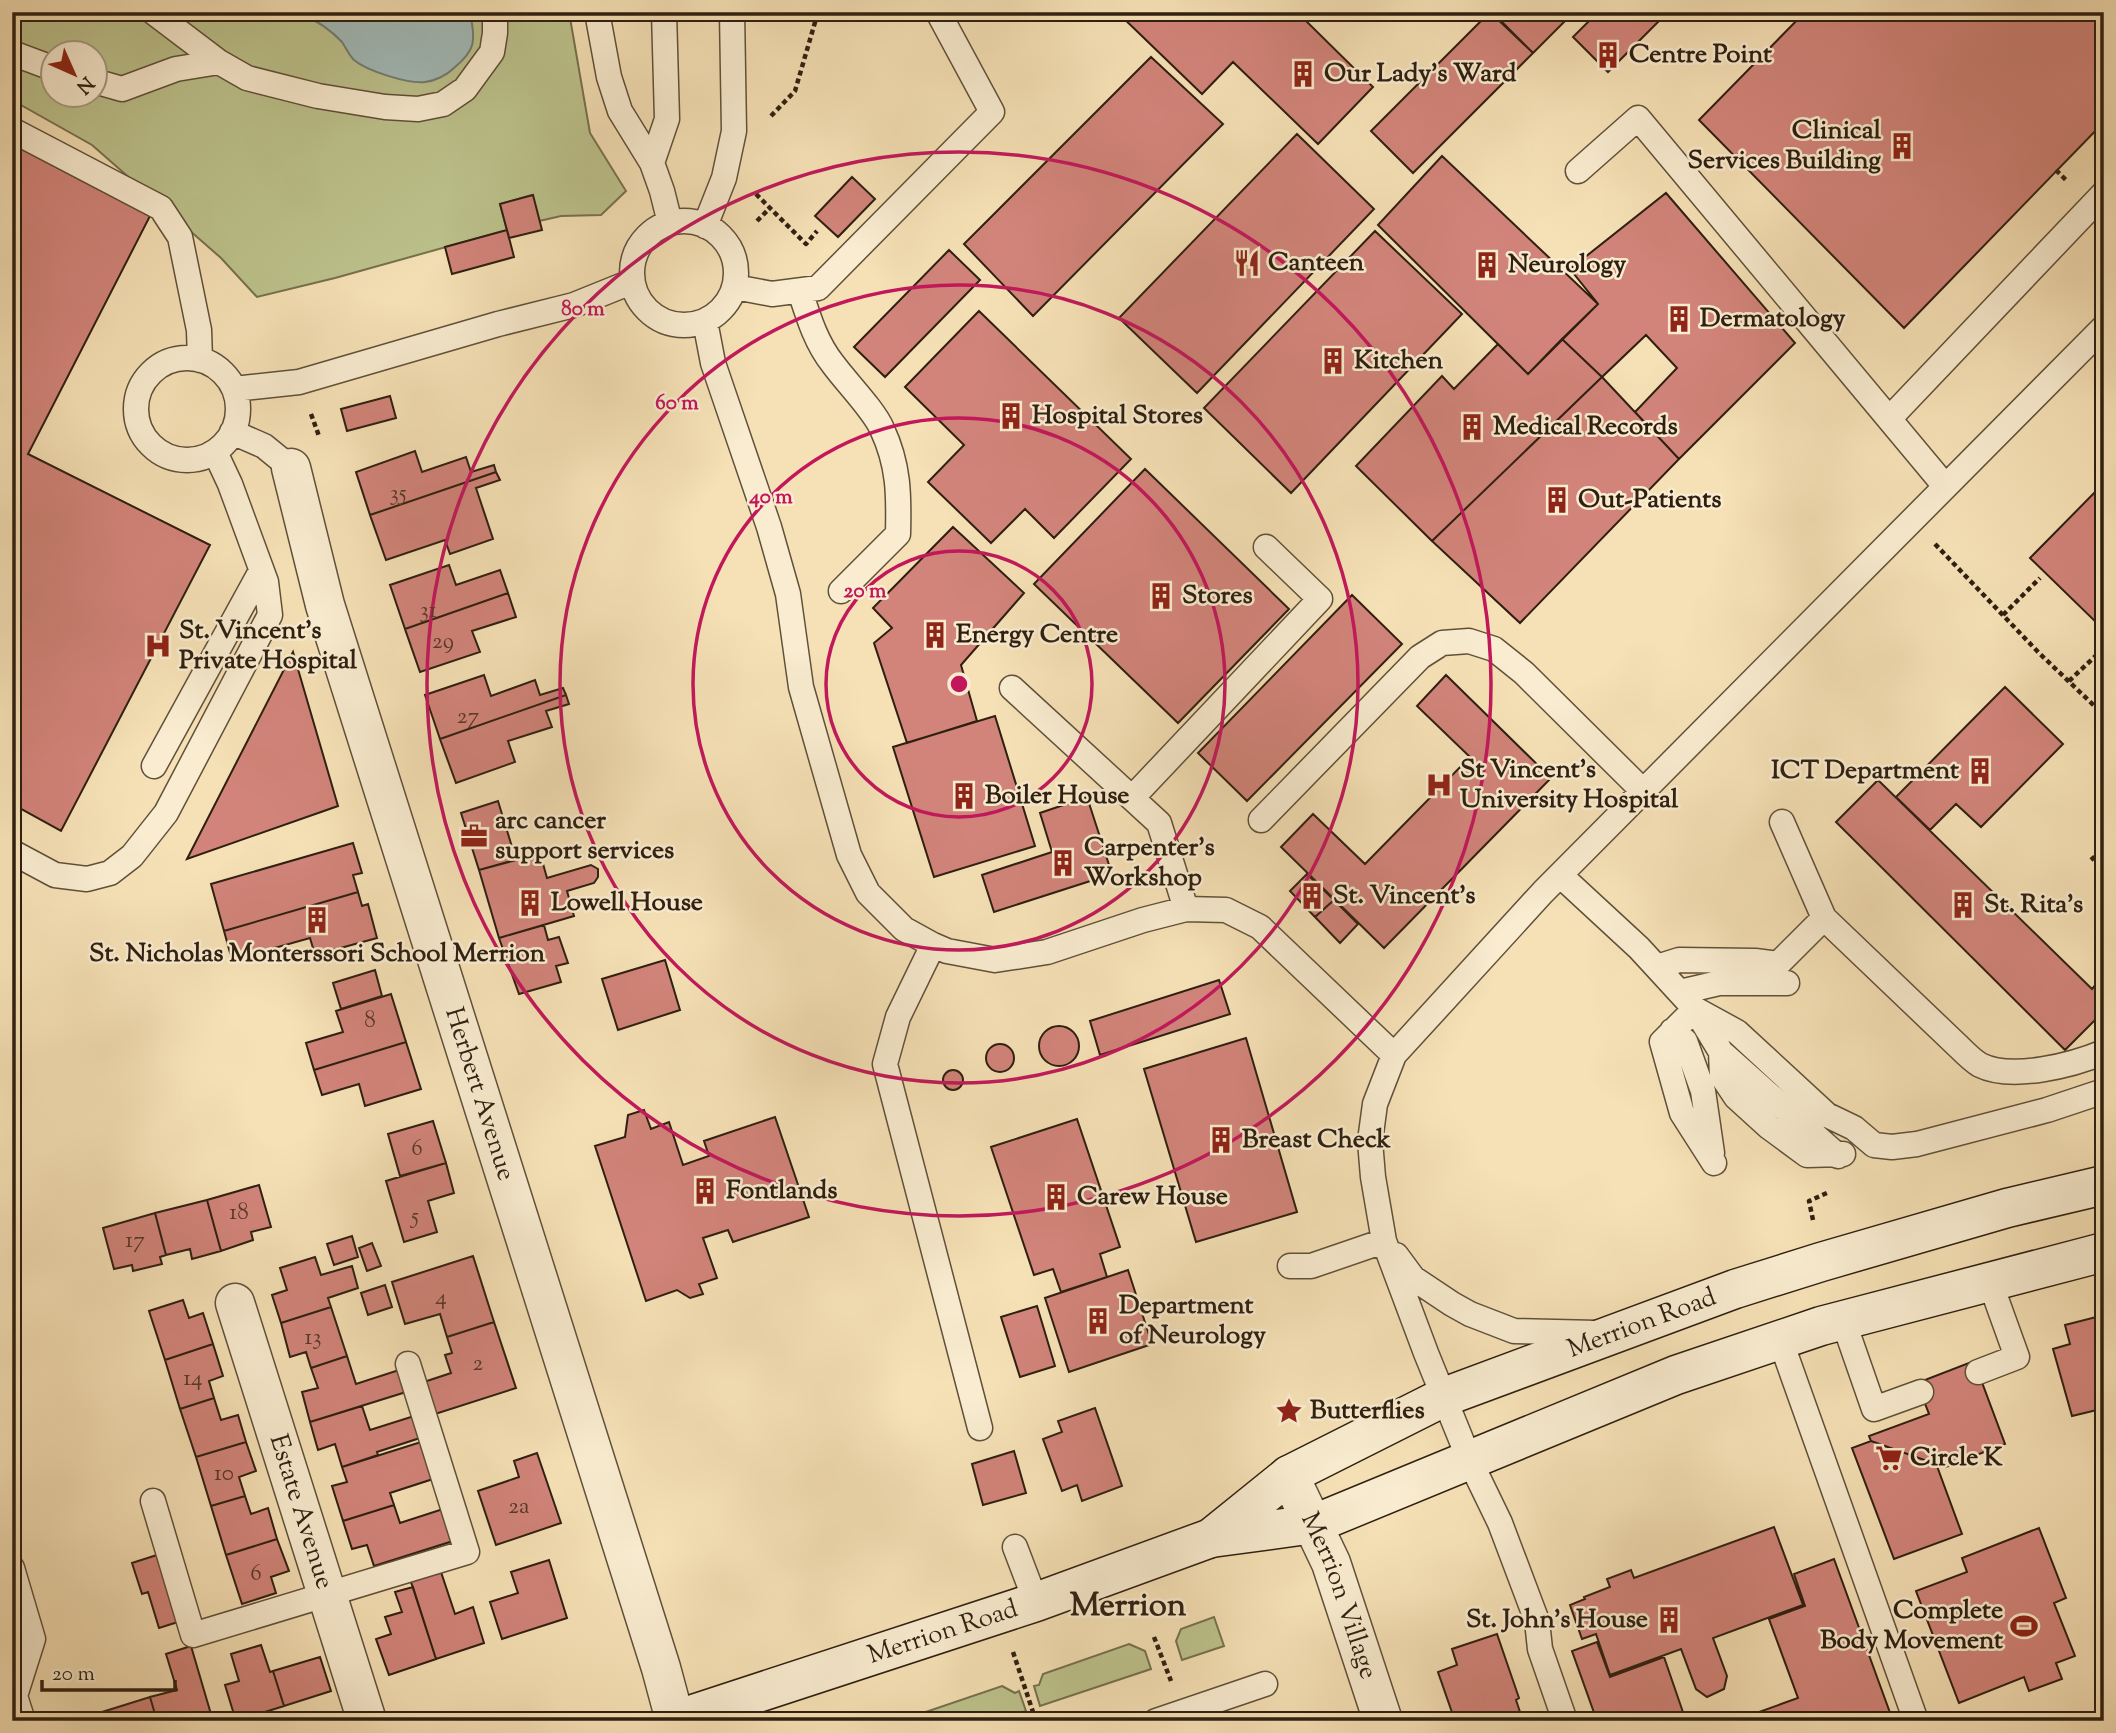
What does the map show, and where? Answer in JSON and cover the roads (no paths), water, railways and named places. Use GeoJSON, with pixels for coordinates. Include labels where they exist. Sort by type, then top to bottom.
{"type":"FeatureCollection","features":[{"type":"Feature","properties":{"kind":"main road","name":"Herbert Avenue"},"geometry":{"type":"LineString","coordinates":[[291,468],[325,606],[644,1615],[673,1720]]}},
{"type":"Feature","properties":{"kind":"main road","name":"Merrion Road"},"geometry":{"type":"LineString","coordinates":[[1212,1538],[1289,1475],[1444,1397],[1735,1289],[2007,1208],[2104,1185]]}},
{"type":"Feature","properties":{"kind":"main road","name":"Merrion Road"},"geometry":{"type":"LineString","coordinates":[[673,1720],[1036,1602],[1212,1538],[1314,1524],[1676,1374],[1780,1339],[2104,1252]]}},
{"type":"Feature","properties":{"kind":"main road","name":"Estate Avenue"},"geometry":{"type":"LineString","coordinates":[[235,1303],[367,1721]]}},
{"type":"Feature","properties":{"kind":"main road","name":"Merrion Village"},"geometry":{"type":"LineString","coordinates":[[1289,1475],[1331,1563],[1383,1721]]}},
{"type":"Feature","properties":{"kind":"lane"},"geometry":{"type":"LineString","coordinates":[[153,12],[219,62],[247,78],[318,96],[385,107],[418,109],[443,104],[465,89],[492,52],[495,12]]}},
{"type":"Feature","properties":{"kind":"lane"},"geometry":{"type":"LineString","coordinates":[[597,12],[608,77],[620,111],[652,163],[670,223]]}},
{"type":"Feature","properties":{"kind":"lane"},"geometry":{"type":"LineString","coordinates":[[652,163],[667,119],[664,12]]}},
{"type":"Feature","properties":{"kind":"lane"},"geometry":{"type":"LineString","coordinates":[[705,226],[724,178],[734,131],[732,12]]}},
{"type":"Feature","properties":{"kind":"lane"},"geometry":{"type":"LineString","coordinates":[[735,287],[772,294],[818,288],[992,112],[938,12]]}},
{"type":"Feature","properties":{"kind":"lane"},"geometry":{"type":"LineString","coordinates":[[12,53],[38,63]]}},
{"type":"Feature","properties":{"kind":"lane"},"geometry":{"type":"LineString","coordinates":[[108,85],[122,89],[176,69],[219,62]]}},
{"type":"Feature","properties":{"kind":"lane"},"geometry":{"type":"LineString","coordinates":[[1578,172],[1638,118],[1945,486]]}},
{"type":"Feature","properties":{"kind":"lane"},"geometry":{"type":"LineString","coordinates":[[12,130],[161,208],[180,237],[199,330],[200,360]]}},
{"type":"Feature","properties":{"kind":"lane"},"geometry":{"type":"LineString","coordinates":[[1889,419],[2104,193]]}},
{"type":"Feature","properties":{"kind":"lane"},"geometry":{"type":"LineString","coordinates":[[693,221],[712,229],[728,244],[737,274],[735,287],[720,311],[705,321],[690,326],[665,323],[649,313],[634,292],[631,282],[632,263],[644,239],[656,228],[670,223],[693,221]]}},
{"type":"Feature","properties":{"kind":"lane"},"geometry":{"type":"LineString","coordinates":[[234,389],[299,382],[498,324],[574,305],[631,282]]}},
{"type":"Feature","properties":{"kind":"lane"},"geometry":{"type":"LineString","coordinates":[[800,291],[810,324],[830,361],[881,426],[895,463],[899,488],[898,534],[841,591]]}},
{"type":"Feature","properties":{"kind":"lane"},"geometry":{"type":"LineString","coordinates":[[705,321],[713,363],[769,527],[788,593],[801,687],[849,855],[868,893],[904,929],[933,945],[947,951],[995,960],[1047,952],[1143,920],[1186,909],[1226,910],[1260,927],[1394,1055]]}},
{"type":"Feature","properties":{"kind":"lane"},"geometry":{"type":"LineString","coordinates":[[1565,1721],[1540,1649],[1537,1621],[1500,1523],[1469,1459],[1444,1397],[1384,1241],[1370,1141],[1375,1104],[1394,1055],[1560,874],[2104,327]]}},
{"type":"Feature","properties":{"kind":"lane"},"geometry":{"type":"LineString","coordinates":[[184,358],[200,360],[214,366],[226,376],[234,389],[238,404],[237,418],[228,440],[215,452],[192,460],[169,458],[145,439],[138,425],[135,409],[138,394],[145,380],[156,369],[170,361],[184,358]]}},
{"type":"Feature","properties":{"kind":"lane"},"geometry":{"type":"LineString","coordinates":[[232,432],[264,446],[291,468]]}},
{"type":"Feature","properties":{"kind":"lane"},"geometry":{"type":"LineString","coordinates":[[12,852],[55,875],[87,879],[110,873],[132,856],[166,813],[270,615],[266,582],[230,484],[215,452]]}},
{"type":"Feature","properties":{"kind":"lane"},"geometry":{"type":"LineString","coordinates":[[1132,799],[1320,599],[1266,547]]}},
{"type":"Feature","properties":{"kind":"lane"},"geometry":{"type":"LineString","coordinates":[[154,766],[261,570]]}},
{"type":"Feature","properties":{"kind":"lane"},"geometry":{"type":"LineString","coordinates":[[1261,820],[1420,657],[1442,643],[1469,641],[1494,649],[1524,673],[1642,790]]}},
{"type":"Feature","properties":{"kind":"lane"},"geometry":{"type":"LineString","coordinates":[[1012,688],[1158,823],[1186,909]]}},
{"type":"Feature","properties":{"kind":"lane"},"geometry":{"type":"LineString","coordinates":[[1782,822],[1824,918],[1980,1065],[2000,1071],[2038,1072],[2104,1052]]}},
{"type":"Feature","properties":{"kind":"lane"},"geometry":{"type":"LineString","coordinates":[[1560,874],[1597,907],[1687,1001],[1721,1052],[1722,1076],[1736,1097],[1769,1127],[1807,1155],[1838,1156],[1874,1145],[1892,1147],[1917,1144],[2047,1110],[2104,1091]]}},
{"type":"Feature","properties":{"kind":"lane"},"geometry":{"type":"LineString","coordinates":[[1657,967],[1679,960],[1778,964],[1824,918]]}},
{"type":"Feature","properties":{"kind":"lane"},"geometry":{"type":"LineString","coordinates":[[933,945],[898,1017],[885,1064],[979,1428]]}},
{"type":"Feature","properties":{"kind":"lane"},"geometry":{"type":"LineString","coordinates":[[1672,1031],[1687,1001],[1719,983],[1787,983]]}},
{"type":"Feature","properties":{"kind":"lane"},"geometry":{"type":"LineString","coordinates":[[1687,1001],[1737,1032],[1827,1115],[1854,1128],[1874,1145]]}},
{"type":"Feature","properties":{"kind":"lane"},"geometry":{"type":"LineString","coordinates":[[1290,1266],[1311,1266],[1384,1241]]}},
{"type":"Feature","properties":{"kind":"lane"},"geometry":{"type":"LineString","coordinates":[[1384,1241],[1413,1278],[1452,1304],[1481,1318],[1514,1331],[1614,1333]]}},
{"type":"Feature","properties":{"kind":"lane"},"geometry":{"type":"LineString","coordinates":[[1978,1372],[2017,1357],[1990,1282]]}},
{"type":"Feature","properties":{"kind":"lane"},"geometry":{"type":"LineString","coordinates":[[1843,1320],[1874,1409],[1921,1392]]}},
{"type":"Feature","properties":{"kind":"lane"},"geometry":{"type":"LineString","coordinates":[[1780,1339],[1916,1721]]}},
{"type":"Feature","properties":{"kind":"lane"},"geometry":{"type":"LineString","coordinates":[[153,1501],[193,1635],[467,1552],[408,1364]]}},
{"type":"Feature","properties":{"kind":"lane"},"geometry":{"type":"LineString","coordinates":[[1015,1547],[1036,1602]]}},
{"type":"Feature","properties":{"kind":"lane"},"geometry":{"type":"LineString","coordinates":[[12,1568],[33,1639],[14,1697],[23,1721]]}},
{"type":"Feature","properties":{"kind":"lane"},"geometry":{"type":"LineString","coordinates":[[1156,1721],[1265,1684]]}},
{"type":"Feature","properties":{"kind":"water"},"geometry":{"type":"Polygon","coordinates":[[[298,12],[470,12],[472,44],[467,55],[451,71],[437,79],[418,82],[398,79],[360,64],[332,33],[298,12]]]}},
{"type":"Feature","properties":{"kind":"place","name":"Centre Point"},"geometry":{"type":"Point","coordinates":[1608,55]}},
{"type":"Feature","properties":{"kind":"place","name":"Our Lady's Ward"},"geometry":{"type":"Point","coordinates":[1303,74]}},
{"type":"Feature","properties":{"kind":"place","name":"Clinical Services Building"},"geometry":{"type":"Point","coordinates":[1902,146]}},
{"type":"Feature","properties":{"kind":"place","name":"Canteen"},"geometry":{"type":"Point","coordinates":[1247,263]}},
{"type":"Feature","properties":{"kind":"place","name":"Neurology"},"geometry":{"type":"Point","coordinates":[1487,265]}},
{"type":"Feature","properties":{"kind":"place","name":"Dermatology"},"geometry":{"type":"Point","coordinates":[1679,319]}},
{"type":"Feature","properties":{"kind":"place","name":"Kitchen"},"geometry":{"type":"Point","coordinates":[1333,361]}},
{"type":"Feature","properties":{"kind":"place","name":"Hospital Stores"},"geometry":{"type":"Point","coordinates":[1011,416]}},
{"type":"Feature","properties":{"kind":"place","name":"Medical Records"},"geometry":{"type":"Point","coordinates":[1472,427]}},
{"type":"Feature","properties":{"kind":"place","name":"Out-Patients"},"geometry":{"type":"Point","coordinates":[1557,500]}},
{"type":"Feature","properties":{"kind":"place","name":"Stores"},"geometry":{"type":"Point","coordinates":[1161,596]}},
{"type":"Feature","properties":{"kind":"place","name":"Energy Centre"},"geometry":{"type":"Point","coordinates":[935,635]}},
{"type":"Feature","properties":{"kind":"place","name":"St. Vincent's Private Hospital"},"geometry":{"type":"Point","coordinates":[158,646]}},
{"type":"Feature","properties":{"kind":"place","name":"ICT Department"},"geometry":{"type":"Point","coordinates":[1980,771]}},
{"type":"Feature","properties":{"kind":"place","name":"St Vincent's University Hospital"},"geometry":{"type":"Point","coordinates":[1439,785]}},
{"type":"Feature","properties":{"kind":"place","name":"Boiler House"},"geometry":{"type":"Point","coordinates":[964,796]}},
{"type":"Feature","properties":{"kind":"place","name":"arc cancer support services"},"geometry":{"type":"Point","coordinates":[474,836]}},
{"type":"Feature","properties":{"kind":"place","name":"Carpenter's Workshop"},"geometry":{"type":"Point","coordinates":[1063,863]}},
{"type":"Feature","properties":{"kind":"place","name":"St. Vincent's"},"geometry":{"type":"Point","coordinates":[1312,896]}},
{"type":"Feature","properties":{"kind":"place","name":"Lowell House"},"geometry":{"type":"Point","coordinates":[530,903]}},
{"type":"Feature","properties":{"kind":"place","name":"St. Rita's"},"geometry":{"type":"Point","coordinates":[1963,905]}},
{"type":"Feature","properties":{"kind":"place","name":"St. Nicholas Monterssori School Merrion"},"geometry":{"type":"Point","coordinates":[317,920]}},
{"type":"Feature","properties":{"kind":"place","name":"Breast Check"},"geometry":{"type":"Point","coordinates":[1221,1140]}},
{"type":"Feature","properties":{"kind":"place","name":"Fontlands"},"geometry":{"type":"Point","coordinates":[705,1191]}},
{"type":"Feature","properties":{"kind":"place","name":"Carew House"},"geometry":{"type":"Point","coordinates":[1056,1197]}},
{"type":"Feature","properties":{"kind":"place","name":"Department of Neurology"},"geometry":{"type":"Point","coordinates":[1098,1321]}},
{"type":"Feature","properties":{"kind":"place","name":"Butterflies"},"geometry":{"type":"Point","coordinates":[1289,1411]}},
{"type":"Feature","properties":{"kind":"place","name":"Circle K"},"geometry":{"type":"Point","coordinates":[1889,1458]}},
{"type":"Feature","properties":{"kind":"place","name":"St. John's House"},"geometry":{"type":"Point","coordinates":[1669,1620]}},
{"type":"Feature","properties":{"kind":"place","name":"Complete Body Movement"},"geometry":{"type":"Point","coordinates":[2024,1626]}},
{"type":"Feature","properties":{"kind":"district","name":"Merrion"},"geometry":{"type":"Point","coordinates":[1128,1607]}}]}
